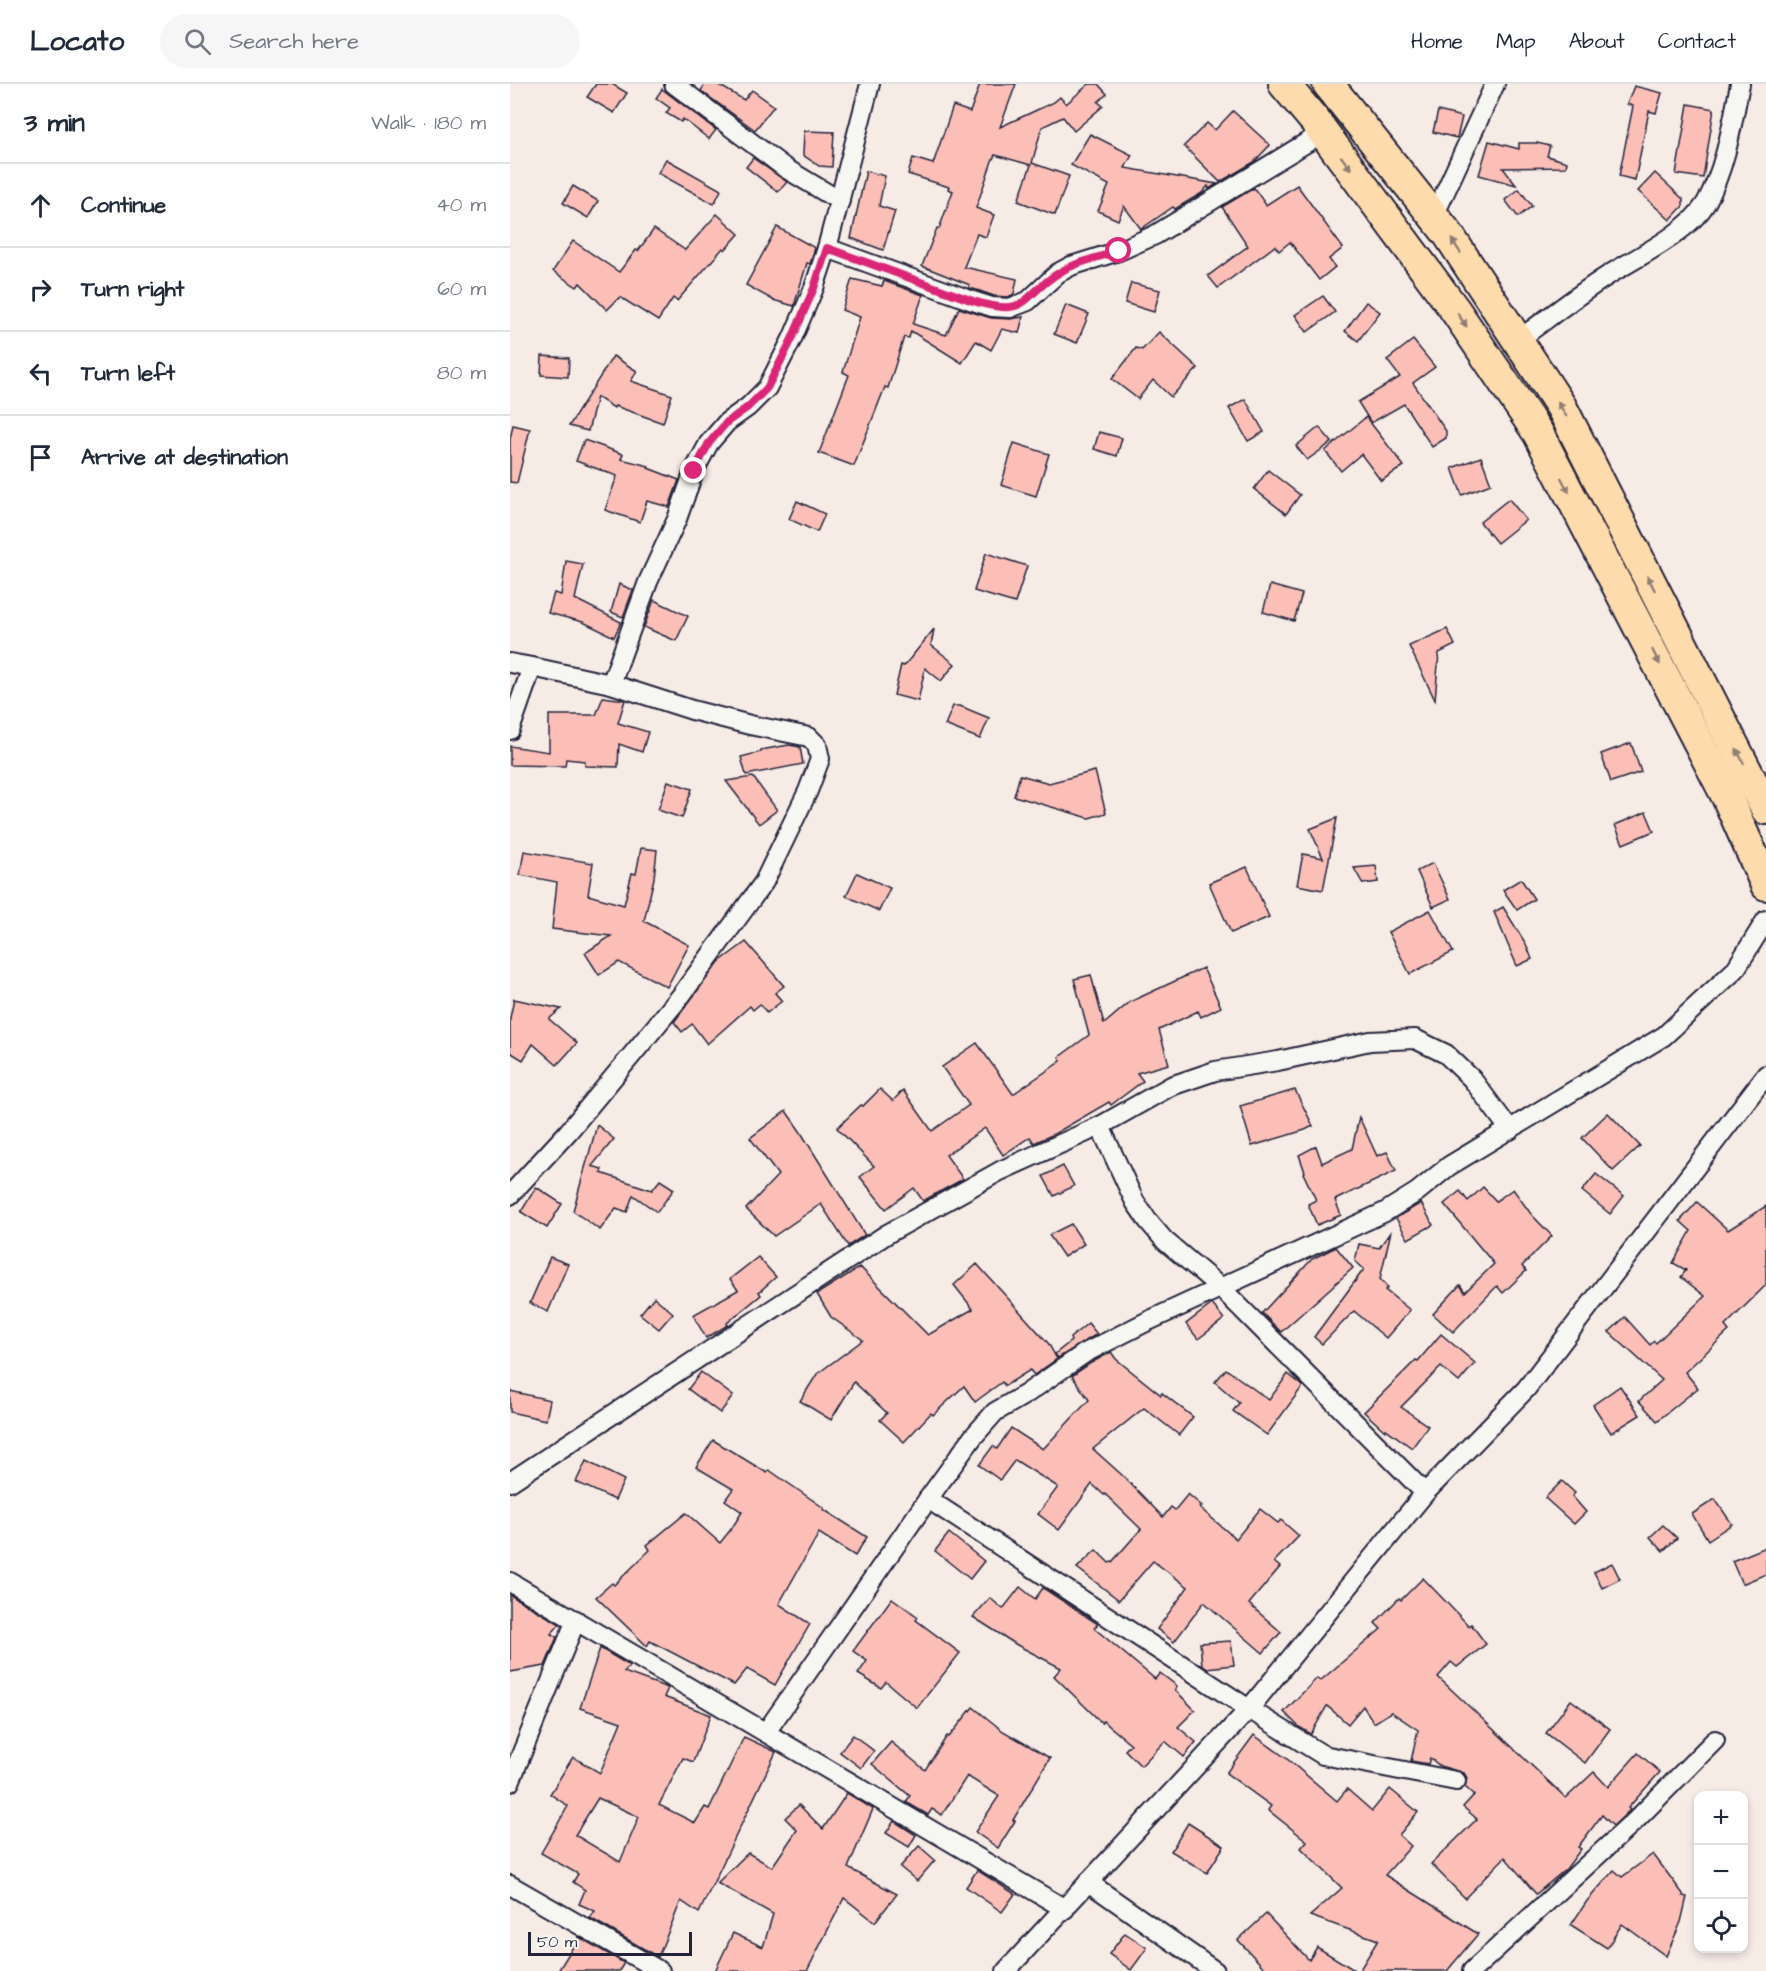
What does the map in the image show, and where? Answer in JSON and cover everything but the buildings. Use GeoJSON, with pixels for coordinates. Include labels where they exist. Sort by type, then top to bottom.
{"type":"FeatureCollection","features":[{"type":"Feature","properties":{"kind":"main road"},"geometry":{"type":"LineString","coordinates":[[1284,84],[1324,132],[1455,310],[1538,433],[1727,797],[1766,885]]}},
{"type":"Feature","properties":{"kind":"main road"},"geometry":{"type":"LineString","coordinates":[[1328,84],[1448,234],[1562,408],[1766,808]]}},
{"type":"Feature","properties":{"kind":"street"},"geometry":{"type":"LineString","coordinates":[[674,84],[785,168],[840,201]]}},
{"type":"Feature","properties":{"kind":"street"},"geometry":{"type":"LineString","coordinates":[[611,684],[644,591],[677,519],[694,471],[709,443],[727,422],[748,407],[767,388],[797,328],[814,288],[827,248],[870,84]]}},
{"type":"Feature","properties":{"kind":"street"},"geometry":{"type":"LineString","coordinates":[[1434,216],[1495,84]]}},
{"type":"Feature","properties":{"kind":"street"},"geometry":{"type":"LineString","coordinates":[[1518,340],[1607,276],[1661,243],[1693,218],[1705,203],[1723,162],[1740,84]]}},
{"type":"Feature","properties":{"kind":"street"},"geometry":{"type":"LineString","coordinates":[[827,248],[973,301],[1010,308],[1028,301],[1058,273],[1071,266],[1119,251],[1155,235],[1324,132]]}},
{"type":"Feature","properties":{"kind":"street"},"geometry":{"type":"LineString","coordinates":[[510,663],[611,684],[759,728],[809,738],[817,745],[820,759],[808,791],[764,882],[752,900],[673,1005],[568,1132],[510,1195]]}},
{"type":"Feature","properties":{"kind":"street"},"geometry":{"type":"LineString","coordinates":[[510,730],[532,667]]}},
{"type":"Feature","properties":{"kind":"street"},"geometry":{"type":"LineString","coordinates":[[766,1732],[928,1499],[973,1437],[995,1412],[1026,1394],[1084,1353],[1385,1212],[1417,1192],[1449,1166],[1664,1036],[1735,970],[1766,920]]}},
{"type":"Feature","properties":{"kind":"street"},"geometry":{"type":"LineString","coordinates":[[510,1482],[888,1234],[1000,1171],[1100,1126],[1171,1086],[1215,1071],[1278,1061],[1370,1041],[1415,1039],[1446,1054],[1472,1079],[1510,1130]]}},
{"type":"Feature","properties":{"kind":"street"},"geometry":{"type":"LineString","coordinates":[[1006,1971],[1249,1709],[1425,1493],[1526,1389],[1766,1075]]}},
{"type":"Feature","properties":{"kind":"street"},"geometry":{"type":"LineString","coordinates":[[1100,1126],[1135,1202],[1165,1241],[1221,1288],[1425,1493]]}},
{"type":"Feature","properties":{"kind":"street"},"geometry":{"type":"LineString","coordinates":[[928,1499],[1323,1755],[1456,1781]]}},
{"type":"Feature","properties":{"kind":"street"},"geometry":{"type":"LineString","coordinates":[[510,1582],[1065,1909]]}},
{"type":"Feature","properties":{"kind":"street"},"geometry":{"type":"LineString","coordinates":[[510,1782],[576,1620]]}},
{"type":"Feature","properties":{"kind":"street"},"geometry":{"type":"LineString","coordinates":[[1472,1971],[1636,1820],[1715,1740]]}},
{"type":"Feature","properties":{"kind":"street"},"geometry":{"type":"LineString","coordinates":[[1088,1882],[1215,1971]]}},
{"type":"Feature","properties":{"kind":"street"},"geometry":{"type":"LineString","coordinates":[[510,1886],[660,1971]]}},
{"type":"Feature","properties":{"kind":"route"},"geometry":{"type":"LineString","coordinates":[[694,471],[709,443],[727,422],[748,407],[767,388],[814,288],[827,248],[973,301],[1010,308],[1028,301],[1058,273],[1071,266],[1119,251]]}}]}
